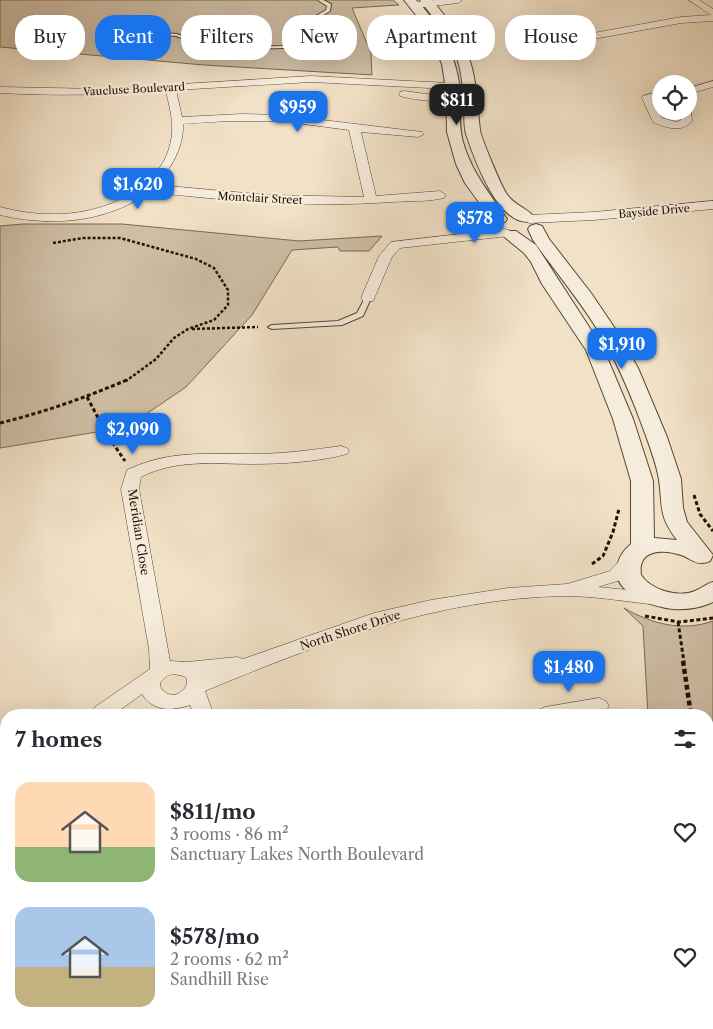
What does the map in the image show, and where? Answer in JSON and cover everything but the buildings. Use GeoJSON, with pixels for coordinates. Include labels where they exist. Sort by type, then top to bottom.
{"type":"FeatureCollection","features":[{"type":"Feature","properties":{"kind":"street"},"geometry":{"type":"LineString","coordinates":[[420,2],[458,0]]}},
{"type":"Feature","properties":{"kind":"street"},"geometry":{"type":"LineString","coordinates":[[693,0],[713,13]]}},
{"type":"Feature","properties":{"kind":"street"},"geometry":{"type":"LineString","coordinates":[[420,2],[428,22],[441,44],[449,68],[453,92],[452,119],[460,154],[475,187],[502,228],[530,249],[539,261],[551,284],[595,350],[623,418],[642,481],[637,554],[628,569],[634,582],[648,594],[662,599],[710,601]]}},
{"type":"Feature","properties":{"kind":"street"},"geometry":{"type":"LineString","coordinates":[[420,2],[442,18],[459,47],[470,92],[471,121],[476,144],[499,196],[512,209],[533,223],[541,240],[585,297],[607,330],[628,368],[658,437],[670,479],[672,508],[676,523],[708,561]]}},
{"type":"Feature","properties":{"kind":"street"},"geometry":{"type":"LineString","coordinates":[[596,36],[681,20],[713,18]]}},
{"type":"Feature","properties":{"kind":"street","name":"Vaucluse Boulevard"},"geometry":{"type":"LineString","coordinates":[[0,90],[100,92],[268,80],[311,79],[419,84],[453,92],[470,92]]}},
{"type":"Feature","properties":{"kind":"street","name":"Vaucluse Boulevard"},"geometry":{"type":"LineString","coordinates":[[268,80],[342,86],[440,98],[453,92]]}},
{"type":"Feature","properties":{"kind":"street"},"geometry":{"type":"LineString","coordinates":[[412,96],[410,92],[412,87],[419,84]]}},
{"type":"Feature","properties":{"kind":"street"},"geometry":{"type":"LineString","coordinates":[[697,89],[713,84]]}},
{"type":"Feature","properties":{"kind":"street"},"geometry":{"type":"LineString","coordinates":[[0,211],[43,219],[75,218],[101,212],[124,203],[149,188],[164,168],[176,142],[177,121],[170,88]]}},
{"type":"Feature","properties":{"kind":"street"},"geometry":{"type":"LineString","coordinates":[[652,97],[647,98],[652,109]]}},
{"type":"Feature","properties":{"kind":"street"},"geometry":{"type":"LineString","coordinates":[[177,121],[243,117],[278,118],[391,133],[418,134]]}},
{"type":"Feature","properties":{"kind":"street"},"geometry":{"type":"LineString","coordinates":[[657,120],[667,125],[682,125],[687,120]]}},
{"type":"Feature","properties":{"kind":"street"},"geometry":{"type":"LineString","coordinates":[[354,128],[371,198]]}},
{"type":"Feature","properties":{"kind":"street","name":"Montclair Street"},"geometry":{"type":"LineString","coordinates":[[149,188],[215,196],[300,201],[342,201],[440,195]]}},
{"type":"Feature","properties":{"kind":"street","name":"Bayside Drive"},"geometry":{"type":"LineString","coordinates":[[533,223],[713,205]]}},
{"type":"Feature","properties":{"kind":"street"},"geometry":{"type":"LineString","coordinates":[[368,298],[386,256],[396,245],[446,239],[502,228],[515,216],[533,223]]}},
{"type":"Feature","properties":{"kind":"street","name":"Meridian Close"},"geometry":{"type":"LineString","coordinates":[[157,698],[149,686],[170,671],[159,649],[130,489],[133,474],[149,464],[174,459],[286,458],[341,451]]}},
{"type":"Feature","properties":{"kind":"street"},"geometry":{"type":"LineString","coordinates":[[637,554],[654,546],[679,546],[708,561]]}},
{"type":"Feature","properties":{"kind":"street","name":"North Shore Drive"},"geometry":{"type":"LineString","coordinates":[[566,590],[617,575],[637,554]]}},
{"type":"Feature","properties":{"kind":"street","name":"North Shore Drive"},"geometry":{"type":"LineString","coordinates":[[157,698],[176,702],[183,700],[197,689],[254,662],[374,620],[431,606],[508,594],[566,590],[662,599]]}},
{"type":"Feature","properties":{"kind":"street"},"geometry":{"type":"LineString","coordinates":[[105,709],[170,671],[254,662]]}},
{"type":"Feature","properties":{"kind":"street"},"geometry":{"type":"LineString","coordinates":[[170,671],[197,676],[197,689],[202,709]]}},
{"type":"Feature","properties":{"kind":"street"},"geometry":{"type":"LineString","coordinates":[[114,709],[157,698],[173,709]]}},
{"type":"Feature","properties":{"kind":"street"},"geometry":{"type":"LineString","coordinates":[[581,709],[599,706]]}},
{"type":"Feature","properties":{"kind":"lane"},"geometry":{"type":"LineString","coordinates":[[171,35],[177,35],[212,49],[285,47],[291,44],[295,30],[328,11],[329,5],[320,0]]}},
{"type":"Feature","properties":{"kind":"lane"},"geometry":{"type":"LineString","coordinates":[[272,327],[339,323],[360,314],[368,298]]}},
{"type":"Feature","properties":{"kind":"path"},"geometry":{"type":"LineString","coordinates":[[0,423],[41,413],[87,397],[132,378],[156,359],[174,338],[188,329],[214,320],[228,305],[228,290],[214,268],[196,258],[120,238],[83,238],[53,244]]}},
{"type":"Feature","properties":{"kind":"path"},"geometry":{"type":"LineString","coordinates":[[188,329],[272,327]]}},
{"type":"Feature","properties":{"kind":"path"},"geometry":{"type":"LineString","coordinates":[[87,397],[108,436],[133,474]]}},
{"type":"Feature","properties":{"kind":"path"},"geometry":{"type":"LineString","coordinates":[[587,566],[603,556],[613,532],[620,505]]}},
{"type":"Feature","properties":{"kind":"path"},"geometry":{"type":"LineString","coordinates":[[638,612],[662,622],[692,623],[710,601]]}},
{"type":"Feature","properties":{"kind":"path"},"geometry":{"type":"LineString","coordinates":[[678,622],[690,709]]}},
{"type":"Feature","properties":{"kind":"shaded area"},"geometry":{"type":"Polygon","coordinates":[[[0,0],[393,0],[399,5],[352,8],[355,15],[282,15],[282,60],[357,60],[357,20],[367,44],[367,60],[371,60],[372,75],[147,60],[171,60],[171,15],[95,15],[95,55],[85,54],[85,15],[15,15],[15,48],[0,47],[0,0]]]}},
{"type":"Feature","properties":{"kind":"shaded area"},"geometry":{"type":"Polygon","coordinates":[[[23,224],[122,224],[299,241],[382,236],[369,251],[340,251],[338,247],[292,250],[252,315],[186,387],[127,427],[0,448],[0,226],[23,224]]]}},
{"type":"Feature","properties":{"kind":"shaded area"},"geometry":{"type":"Polygon","coordinates":[[[624,608],[645,618],[667,625],[690,626],[713,621],[713,709],[648,709],[643,626],[624,608]]]}}]}
